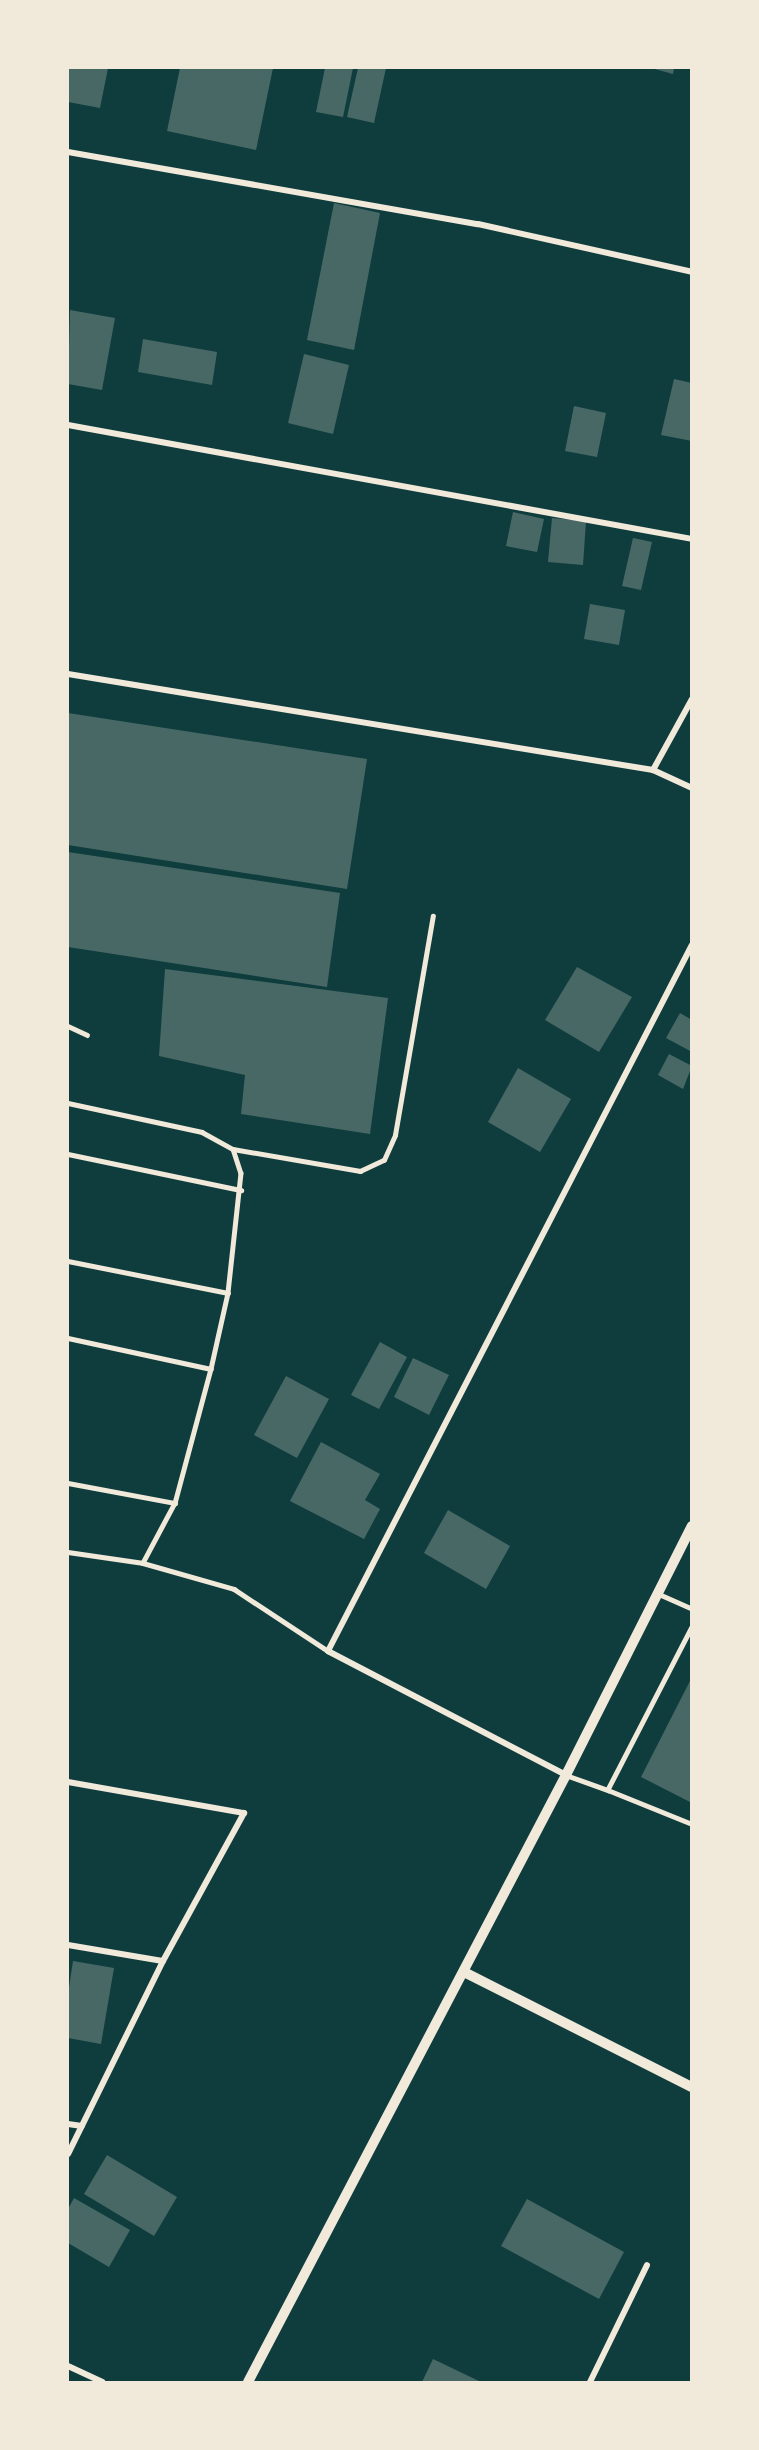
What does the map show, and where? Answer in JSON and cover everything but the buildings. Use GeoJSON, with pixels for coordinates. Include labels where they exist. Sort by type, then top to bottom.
{"type":"FeatureCollection","features":[{"type":"Feature","properties":{"kind":"street"},"geometry":{"type":"LineString","coordinates":[[68,152],[478,224],[692,272]]}},
{"type":"Feature","properties":{"kind":"street"},"geometry":{"type":"LineString","coordinates":[[68,425],[692,539]]}},
{"type":"Feature","properties":{"kind":"street"},"geometry":{"type":"LineString","coordinates":[[68,674],[653,770],[692,788]]}},
{"type":"Feature","properties":{"kind":"street"},"geometry":{"type":"LineString","coordinates":[[653,770],[692,699]]}},
{"type":"Feature","properties":{"kind":"street"},"geometry":{"type":"LineString","coordinates":[[566,1776],[328,1651],[692,945]]}},
{"type":"Feature","properties":{"kind":"street"},"geometry":{"type":"LineString","coordinates":[[248,2382],[566,1776],[692,1526]]}},
{"type":"Feature","properties":{"kind":"street"},"geometry":{"type":"LineString","coordinates":[[68,1782],[244,1813],[163,1961],[68,2154]]}},
{"type":"Feature","properties":{"kind":"street"},"geometry":{"type":"LineString","coordinates":[[68,1945],[163,1961]]}},
{"type":"Feature","properties":{"kind":"street"},"geometry":{"type":"LineString","coordinates":[[464,1972],[692,2087]]}},
{"type":"Feature","properties":{"kind":"street"},"geometry":{"type":"LineString","coordinates":[[68,2124],[82,2126]]}},
{"type":"Feature","properties":{"kind":"street"},"geometry":{"type":"LineString","coordinates":[[590,2382],[647,2265]]}},
{"type":"Feature","properties":{"kind":"street"},"geometry":{"type":"LineString","coordinates":[[68,2366],[103,2382]]}},
{"type":"Feature","properties":{"kind":"lane"},"geometry":{"type":"LineString","coordinates":[[68,1103],[202,1132],[233,1149],[360,1171],[384,1160],[394,1136],[433,916]]}},
{"type":"Feature","properties":{"kind":"lane"},"geometry":{"type":"LineString","coordinates":[[68,1026],[87,1035]]}},
{"type":"Feature","properties":{"kind":"lane"},"geometry":{"type":"LineString","coordinates":[[143,1563],[175,1503],[228,1293],[241,1190],[241,1173],[233,1149]]}},
{"type":"Feature","properties":{"kind":"lane"},"geometry":{"type":"LineString","coordinates":[[68,1154],[241,1190]]}},
{"type":"Feature","properties":{"kind":"lane"},"geometry":{"type":"LineString","coordinates":[[68,1261],[228,1293]]}},
{"type":"Feature","properties":{"kind":"lane"},"geometry":{"type":"LineString","coordinates":[[68,1338],[210,1369]]}},
{"type":"Feature","properties":{"kind":"lane"},"geometry":{"type":"LineString","coordinates":[[68,1483],[175,1503]]}},
{"type":"Feature","properties":{"kind":"lane"},"geometry":{"type":"LineString","coordinates":[[68,1551],[143,1563],[234,1589],[328,1651]]}},
{"type":"Feature","properties":{"kind":"lane"},"geometry":{"type":"LineString","coordinates":[[659,1594],[692,1609]]}},
{"type":"Feature","properties":{"kind":"lane"},"geometry":{"type":"LineString","coordinates":[[608,1790],[692,1627]]}},
{"type":"Feature","properties":{"kind":"lane"},"geometry":{"type":"LineString","coordinates":[[566,1776],[608,1790],[692,1824]]}}]}
